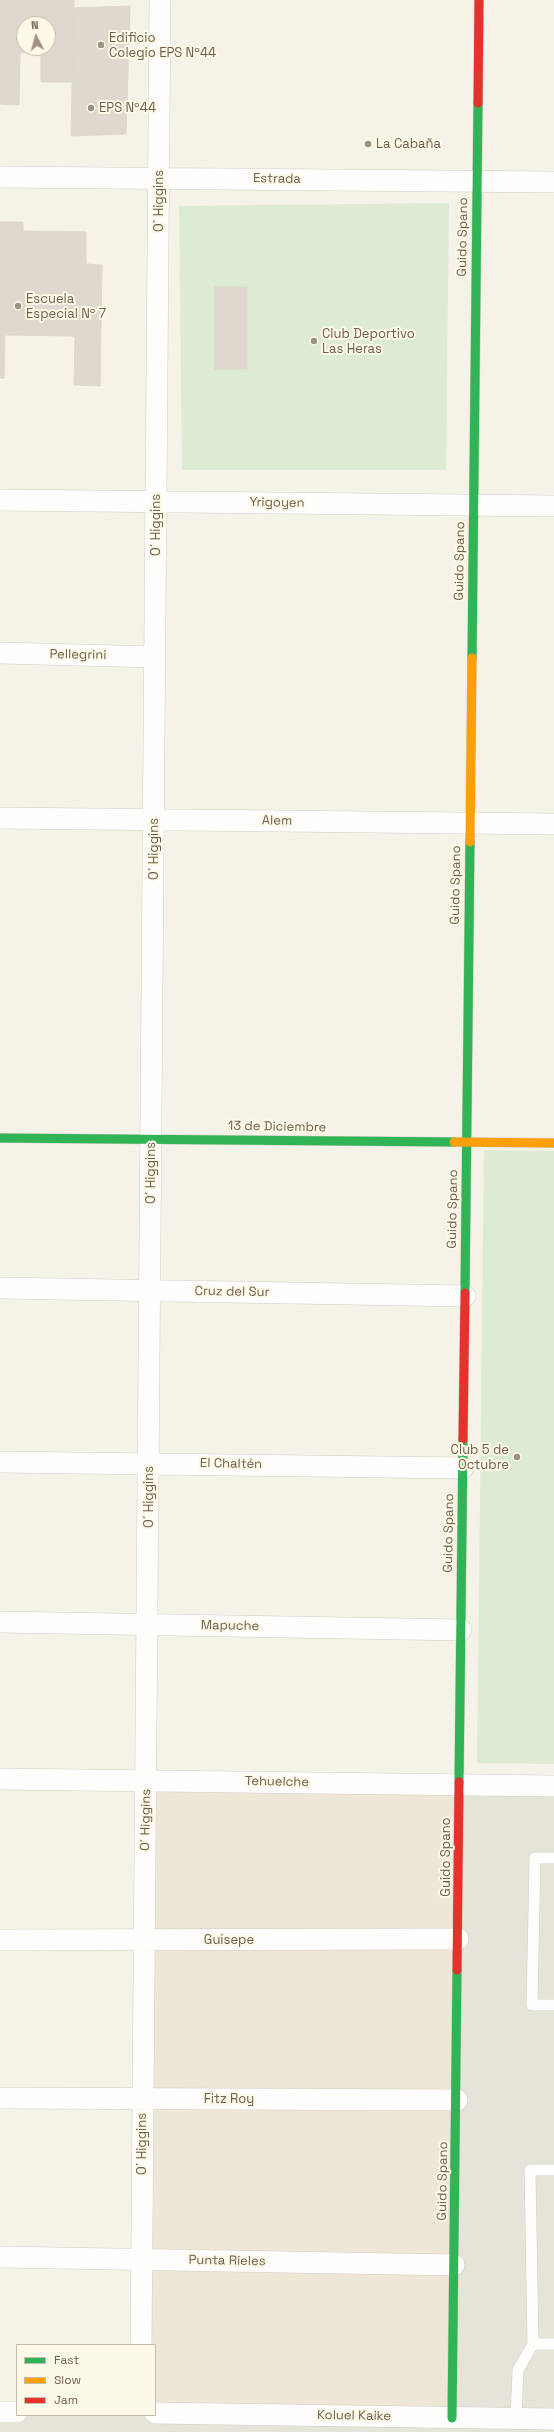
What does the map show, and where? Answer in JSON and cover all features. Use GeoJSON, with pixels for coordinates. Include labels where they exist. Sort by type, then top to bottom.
{"type":"FeatureCollection","features":[{"type":"Feature","properties":{"kind":"street","name":"O´ Higgins"},"geometry":{"type":"LineString","coordinates":[[141,2344],[143,1940],[147,1780],[160,0]]}},
{"type":"Feature","properties":{"kind":"street","name":"Guido Spano"},"geometry":{"type":"LineString","coordinates":[[452,2418],[457,2100],[459,1785],[479,0]]}},
{"type":"Feature","properties":{"kind":"street","name":"Estrada"},"geometry":{"type":"LineString","coordinates":[[0,176],[554,182]]}},
{"type":"Feature","properties":{"kind":"street","name":"Yrigoyen"},"geometry":{"type":"LineString","coordinates":[[0,500],[554,506]]}},
{"type":"Feature","properties":{"kind":"street","name":"Pellegrini"},"geometry":{"type":"LineString","coordinates":[[0,653],[155,657]]}},
{"type":"Feature","properties":{"kind":"street","name":"Alem"},"geometry":{"type":"LineString","coordinates":[[0,818],[554,824]]}},
{"type":"Feature","properties":{"kind":"street","name":"13 de Diciembre"},"geometry":{"type":"LineString","coordinates":[[0,1138],[554,1143]]}},
{"type":"Feature","properties":{"kind":"street","name":"Cruz del Sur"},"geometry":{"type":"LineString","coordinates":[[0,1288],[465,1296]]}},
{"type":"Feature","properties":{"kind":"street","name":"El Chaltén"},"geometry":{"type":"LineString","coordinates":[[0,1462],[463,1468]]}},
{"type":"Feature","properties":{"kind":"street","name":"Mapuche"},"geometry":{"type":"LineString","coordinates":[[0,1622],[461,1630]]}},
{"type":"Feature","properties":{"kind":"street","name":"Tehuelche"},"geometry":{"type":"LineString","coordinates":[[0,1779],[554,1786]]}},
{"type":"Feature","properties":{"kind":"street","name":"Guisepe"},"geometry":{"type":"LineString","coordinates":[[0,1940],[458,1939]]}},
{"type":"Feature","properties":{"kind":"street","name":"Fitz Roy"},"geometry":{"type":"LineString","coordinates":[[0,2098],[457,2100]]}},
{"type":"Feature","properties":{"kind":"street","name":"Punta Rieles"},"geometry":{"type":"LineString","coordinates":[[0,2257],[454,2265]]}},
{"type":"Feature","properties":{"kind":"street"},"geometry":{"type":"LineString","coordinates":[[0,2412],[16,2412]]}},
{"type":"Feature","properties":{"kind":"street","name":"Koluel Kaike"},"geometry":{"type":"LineString","coordinates":[[156,2413],[554,2419]]}},
{"type":"Feature","properties":{"kind":"lane"},"geometry":{"type":"LineString","coordinates":[[554,1858],[535,1858],[532,2005],[554,2005]]}},
{"type":"Feature","properties":{"kind":"lane"},"geometry":{"type":"LineString","coordinates":[[516,2419],[518,2370],[533,2344],[530,2170],[554,2170]]}},
{"type":"Feature","properties":{"kind":"lane"},"geometry":{"type":"LineString","coordinates":[[533,2344],[554,2344]]}},
{"type":"Feature","properties":{"kind":"shaded area"},"geometry":{"type":"Polygon","coordinates":[[[147,1780],[459,1785],[452,2418],[156,2413],[156,2344],[141,2344],[147,1780]]]}},
{"type":"Feature","properties":{"kind":"shaded area"},"geometry":{"type":"Polygon","coordinates":[[[459,1785],[554,1786],[554,2432],[0,2432],[0,2412],[16,2416],[452,2418],[459,1785]]]}},
{"type":"Feature","properties":{"kind":"green space","name":"Club Deportivo Las Heras"},"geometry":{"type":"Polygon","coordinates":[[[449,203],[446,470],[182,470],[179,206],[449,203]]]}},
{"type":"Feature","properties":{"kind":"green space","name":"Club 5 de Octubre"},"geometry":{"type":"Polygon","coordinates":[[[484,1150],[554,1151],[554,1764],[477,1763],[484,1150]]]}},
{"type":"Feature","properties":{"kind":"building"},"geometry":{"type":"Polygon","coordinates":[[[0,0],[74,0],[72,82],[41,82],[41,56],[56,56],[56,16],[16,16],[16,56],[20,56],[19,105],[0,104],[0,0]]]}},
{"type":"Feature","properties":{"kind":"building","name":"Edificio Colegio EPS Nº44"},"geometry":{"type":"Polygon","coordinates":[[[130,6],[126,134],[71,136],[74,8],[130,6]]]}},
{"type":"Feature","properties":{"kind":"building"},"geometry":{"type":"Polygon","coordinates":[[[0,222],[23,222],[23,231],[86,232],[86,264],[102,265],[100,386],[74,385],[75,336],[5,335],[4,378],[0,378],[0,222]]]}},
{"type":"Feature","properties":{"kind":"building"},"geometry":{"type":"Polygon","coordinates":[[[215,287],[247,287],[247,369],[215,369],[215,287]]]}},
{"type":"Feature","properties":{"kind":"traffic: fast"},"geometry":{"type":"LineString","coordinates":[[472,658],[478,103]]}},
{"type":"Feature","properties":{"kind":"traffic: fast"},"geometry":{"type":"LineString","coordinates":[[465,1293],[470,842]]}},
{"type":"Feature","properties":{"kind":"traffic: fast"},"geometry":{"type":"LineString","coordinates":[[0,1138],[454,1142]]}},
{"type":"Feature","properties":{"kind":"traffic: fast"},"geometry":{"type":"LineString","coordinates":[[459,1782],[463,1439]]}},
{"type":"Feature","properties":{"kind":"traffic: fast"},"geometry":{"type":"LineString","coordinates":[[452,2418],[457,1970]]}},
{"type":"Feature","properties":{"kind":"traffic: slow"},"geometry":{"type":"LineString","coordinates":[[470,842],[472,658]]}},
{"type":"Feature","properties":{"kind":"traffic: slow"},"geometry":{"type":"LineString","coordinates":[[454,1142],[554,1143]]}},
{"type":"Feature","properties":{"kind":"traffic: jam"},"geometry":{"type":"LineString","coordinates":[[478,103],[479,0]]}},
{"type":"Feature","properties":{"kind":"traffic: jam"},"geometry":{"type":"LineString","coordinates":[[463,1439],[465,1293]]}},
{"type":"Feature","properties":{"kind":"traffic: jam"},"geometry":{"type":"LineString","coordinates":[[457,1970],[459,1782]]}},
{"type":"Feature","properties":{"kind":"place","name":"Edificio Colegio EPS Nº44"},"geometry":{"type":"Point","coordinates":[101,45]}},
{"type":"Feature","properties":{"kind":"place","name":"EPS Nº44"},"geometry":{"type":"Point","coordinates":[91,108]}},
{"type":"Feature","properties":{"kind":"place","name":"La Cabaña"},"geometry":{"type":"Point","coordinates":[368,144]}},
{"type":"Feature","properties":{"kind":"place","name":"Escuela Especial Nº 7"},"geometry":{"type":"Point","coordinates":[18,306]}},
{"type":"Feature","properties":{"kind":"place","name":"Club Deportivo Las Heras"},"geometry":{"type":"Point","coordinates":[314,341]}},
{"type":"Feature","properties":{"kind":"place","name":"Club 5 de Octubre"},"geometry":{"type":"Point","coordinates":[517,1457]}}]}
